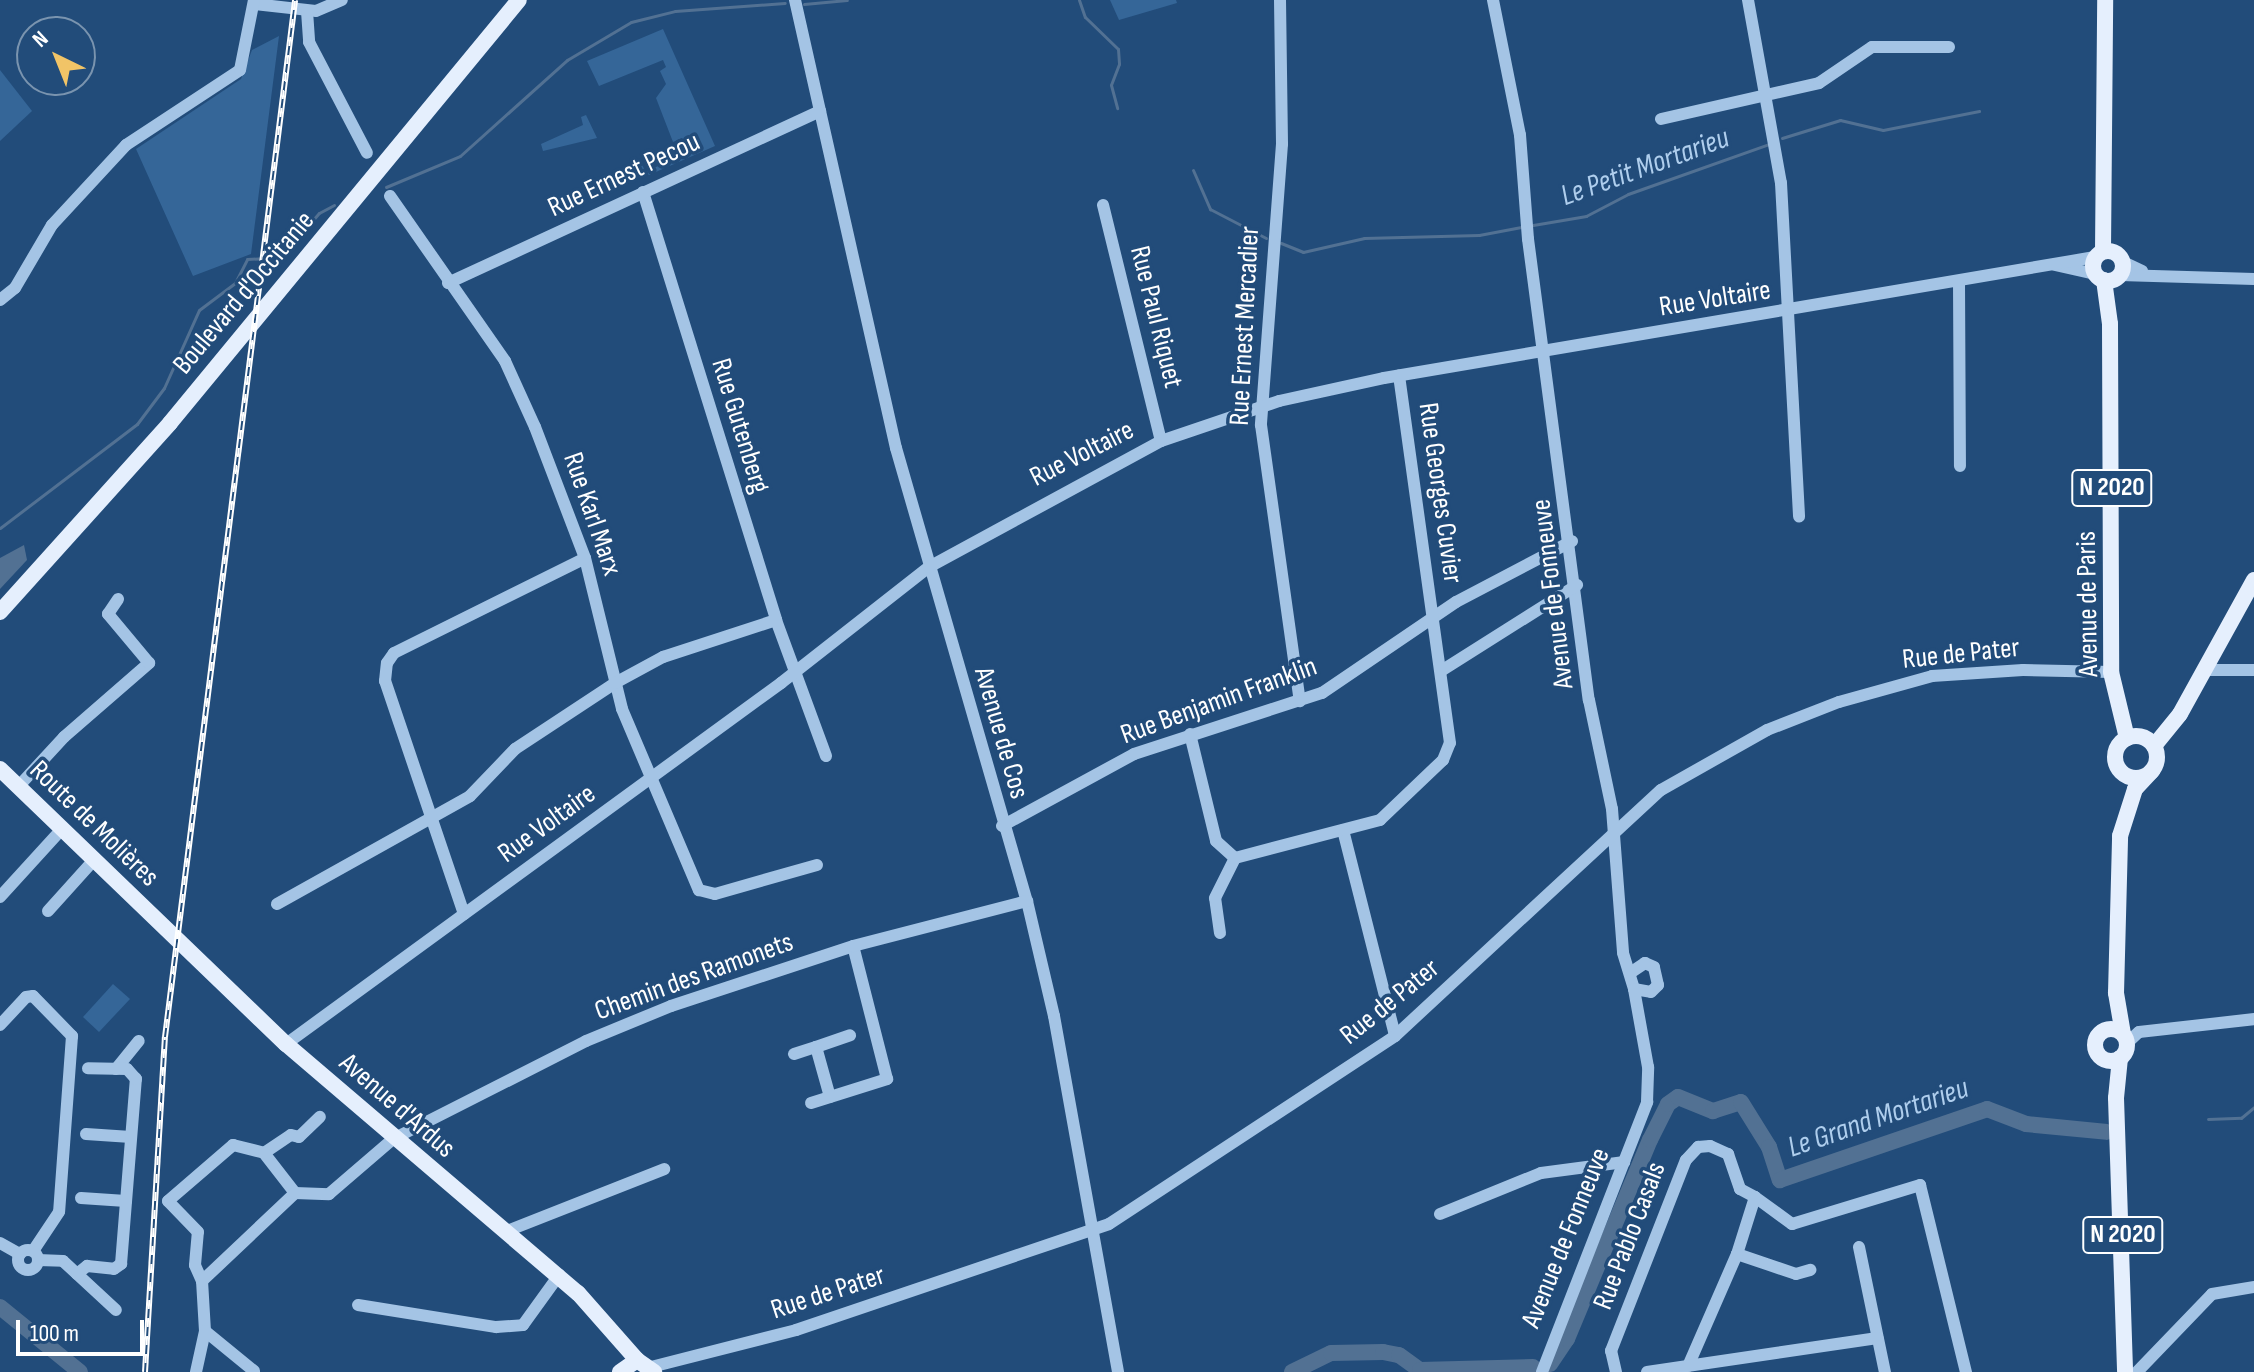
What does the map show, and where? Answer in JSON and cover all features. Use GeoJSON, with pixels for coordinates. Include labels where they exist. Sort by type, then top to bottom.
{"type":"FeatureCollection","features":[{"type":"Feature","properties":{"kind":"main road","name":"Boulevard d'Occitanie"},"geometry":{"type":"LineString","coordinates":[[0,612],[214,370],[519,0]]}},
{"type":"Feature","properties":{"kind":"main road","name":"Avenue de Paris"},"geometry":{"type":"LineString","coordinates":[[2105,0],[2111,672],[2127,738]]}},
{"type":"Feature","properties":{"kind":"main road"},"geometry":{"type":"LineString","coordinates":[[2154,746],[2180,714],[2254,580]]}},
{"type":"Feature","properties":{"kind":"main road"},"geometry":{"type":"LineString","coordinates":[[2139,736],[2154,746],[2157,759],[2152,771],[2140,778],[2121,773],[2115,755],[2127,738],[2139,736]]}},
{"type":"Feature","properties":{"kind":"main road","name":"Route de Molières"},"geometry":{"type":"LineString","coordinates":[[0,769],[152,917]]}},
{"type":"Feature","properties":{"kind":"main road","name":"N 2020"},"geometry":{"type":"LineString","coordinates":[[2124,818],[2135,789],[2152,771]]}},
{"type":"Feature","properties":{"kind":"main road","name":"N 2020"},"geometry":{"type":"LineString","coordinates":[[2121,773],[2124,818],[2116,993],[2116,1098],[2125,1372]]}},
{"type":"Feature","properties":{"kind":"main road","name":"Avenue d'Ardus"},"geometry":{"type":"LineString","coordinates":[[152,917],[286,1044],[393,1139],[559,1275],[645,1368]]}},
{"type":"Feature","properties":{"kind":"street"},"geometry":{"type":"LineString","coordinates":[[0,300],[15,288],[52,225],[126,145],[240,70],[254,2],[307,11],[342,0]]}},
{"type":"Feature","properties":{"kind":"street","name":"Avenue de Cos"},"geometry":{"type":"LineString","coordinates":[[795,0],[896,448],[1002,826],[1027,901],[1095,1228],[1118,1372]]}},
{"type":"Feature","properties":{"kind":"street","name":"Rue Ernest Mercadier"},"geometry":{"type":"LineString","coordinates":[[1280,0],[1282,144],[1260,408],[1300,701]]}},
{"type":"Feature","properties":{"kind":"street","name":"Avenue de Fonneuve"},"geometry":{"type":"LineString","coordinates":[[1493,0],[1520,135],[1528,239],[1572,541],[1589,700],[1614,830],[1622,943],[1634,989],[1649,1084],[1624,1162],[1542,1372]]}},
{"type":"Feature","properties":{"kind":"street"},"geometry":{"type":"LineString","coordinates":[[1748,0],[1781,183],[1784,312],[1799,517]]}},
{"type":"Feature","properties":{"kind":"street"},"geometry":{"type":"LineString","coordinates":[[307,11],[309,42],[367,153]]}},
{"type":"Feature","properties":{"kind":"street"},"geometry":{"type":"LineString","coordinates":[[1661,119],[1829,79],[1872,47],[1949,47]]}},
{"type":"Feature","properties":{"kind":"street","name":"Rue Ernest Pecou"},"geometry":{"type":"LineString","coordinates":[[448,283],[820,111]]}},
{"type":"Feature","properties":{"kind":"street","name":"Rue Gutenberg"},"geometry":{"type":"LineString","coordinates":[[643,192],[776,620],[826,756]]}},
{"type":"Feature","properties":{"kind":"street","name":"Rue Karl Marx"},"geometry":{"type":"LineString","coordinates":[[390,196],[505,361],[558,481],[585,558],[615,683],[699,890],[715,894],[817,865]]}},
{"type":"Feature","properties":{"kind":"street","name":"Rue Paul Riquet"},"geometry":{"type":"LineString","coordinates":[[1103,205],[1161,441]]}},
{"type":"Feature","properties":{"kind":"street","name":"Rue Voltaire"},"geometry":{"type":"LineString","coordinates":[[286,1044],[795,672],[929,567],[1161,441],[1260,408],[1399,376],[2055,265],[2108,266],[2145,272],[2254,279]]}},
{"type":"Feature","properties":{"kind":"street"},"geometry":{"type":"LineString","coordinates":[[1959,283],[1960,466]]}},
{"type":"Feature","properties":{"kind":"street","name":"Rue Georges Cuvier"},"geometry":{"type":"LineString","coordinates":[[1235,858],[1380,820],[1443,760],[1450,743],[1399,376]]}},
{"type":"Feature","properties":{"kind":"street","name":"Rue Benjamin Franklin"},"geometry":{"type":"LineString","coordinates":[[1002,826],[1134,754],[1322,693],[1434,616],[1572,541]]}},
{"type":"Feature","properties":{"kind":"street"},"geometry":{"type":"LineString","coordinates":[[464,914],[434,818],[385,681],[387,663],[394,653],[585,558]]}},
{"type":"Feature","properties":{"kind":"street"},"geometry":{"type":"LineString","coordinates":[[1441,671],[1577,585]]}},
{"type":"Feature","properties":{"kind":"street"},"geometry":{"type":"LineString","coordinates":[[18,787],[64,737],[149,663],[108,614],[118,599]]}},
{"type":"Feature","properties":{"kind":"street"},"geometry":{"type":"LineString","coordinates":[[277,904],[434,818],[488,783],[515,749],[615,683],[663,657],[776,620]]}},
{"type":"Feature","properties":{"kind":"street"},"geometry":{"type":"LineString","coordinates":[[2203,670],[2254,670]]}},
{"type":"Feature","properties":{"kind":"street","name":"Rue de Pater"},"geometry":{"type":"LineString","coordinates":[[645,1368],[796,1330],[1095,1228],[1395,1036],[1614,830],[1661,790],[1767,730],[1839,702],[1945,675],[2111,672]]}},
{"type":"Feature","properties":{"kind":"street"},"geometry":{"type":"LineString","coordinates":[[1190,734],[1216,841],[1235,858],[1215,898],[1220,933]]}},
{"type":"Feature","properties":{"kind":"street"},"geometry":{"type":"LineString","coordinates":[[0,897],[61,830]]}},
{"type":"Feature","properties":{"kind":"street"},"geometry":{"type":"LineString","coordinates":[[1343,830],[1395,1036]]}},
{"type":"Feature","properties":{"kind":"street"},"geometry":{"type":"LineString","coordinates":[[48,911],[94,860]]}},
{"type":"Feature","properties":{"kind":"street","name":"Chemin des Ramonets"},"geometry":{"type":"LineString","coordinates":[[295,1193],[329,1194],[393,1139],[586,1041],[853,946],[1027,901]]}},
{"type":"Feature","properties":{"kind":"street"},"geometry":{"type":"LineString","coordinates":[[1622,943],[1628,955],[1645,963]]}},
{"type":"Feature","properties":{"kind":"street"},"geometry":{"type":"LineString","coordinates":[[811,1103],[887,1079],[853,946]]}},
{"type":"Feature","properties":{"kind":"street"},"geometry":{"type":"LineString","coordinates":[[1630,973],[1645,963]]}},
{"type":"Feature","properties":{"kind":"street","name":"Avenue de Fonneuve"},"geometry":{"type":"LineString","coordinates":[[1640,1030],[1651,992],[1660,975],[1645,963]]}},
{"type":"Feature","properties":{"kind":"street"},"geometry":{"type":"LineString","coordinates":[[1634,989],[1651,992]]}},
{"type":"Feature","properties":{"kind":"street"},"geometry":{"type":"LineString","coordinates":[[0,1025],[26,997],[33,996],[72,1036],[59,1212],[36,1256],[35,1267],[25,1270],[18,1262],[20,1254],[0,1243]]}},
{"type":"Feature","properties":{"kind":"street"},"geometry":{"type":"LineString","coordinates":[[2117,1045],[2139,1032],[2254,1019]]}},
{"type":"Feature","properties":{"kind":"street"},"geometry":{"type":"LineString","coordinates":[[794,1054],[850,1035]]}},
{"type":"Feature","properties":{"kind":"street"},"geometry":{"type":"LineString","coordinates":[[116,1069],[139,1041]]}},
{"type":"Feature","properties":{"kind":"street"},"geometry":{"type":"LineString","coordinates":[[816,1047],[830,1097]]}},
{"type":"Feature","properties":{"kind":"street"},"geometry":{"type":"LineString","coordinates":[[77,1274],[87,1266],[114,1269],[121,1264],[136,1079],[127,1069],[88,1068]]}},
{"type":"Feature","properties":{"kind":"street"},"geometry":{"type":"LineString","coordinates":[[264,1153],[291,1135],[299,1137],[320,1117]]}},
{"type":"Feature","properties":{"kind":"street"},"geometry":{"type":"LineString","coordinates":[[86,1134],[131,1137]]}},
{"type":"Feature","properties":{"kind":"street"},"geometry":{"type":"LineString","coordinates":[[196,1372],[205,1331],[202,1281],[195,1265],[198,1232],[168,1201],[233,1145],[264,1153],[295,1193],[202,1281]]}},
{"type":"Feature","properties":{"kind":"street","name":"Rue Pablo Casals"},"geometry":{"type":"LineString","coordinates":[[1616,1372],[1611,1351],[1686,1160],[1698,1147],[1728,1154],[1740,1189],[1755,1197]]}},
{"type":"Feature","properties":{"kind":"street"},"geometry":{"type":"LineString","coordinates":[[1440,1214],[1541,1173],[1624,1162]]}},
{"type":"Feature","properties":{"kind":"street"},"geometry":{"type":"LineString","coordinates":[[507,1231],[664,1169]]}},
{"type":"Feature","properties":{"kind":"street"},"geometry":{"type":"LineString","coordinates":[[1688,1366],[1737,1254],[1755,1197],[1792,1224],[1920,1185],[1966,1372]]}},
{"type":"Feature","properties":{"kind":"street"},"geometry":{"type":"LineString","coordinates":[[81,1198],[126,1201]]}},
{"type":"Feature","properties":{"kind":"street"},"geometry":{"type":"LineString","coordinates":[[1859,1247],[1885,1372]]}},
{"type":"Feature","properties":{"kind":"street"},"geometry":{"type":"LineString","coordinates":[[1737,1254],[1796,1274],[1810,1270]]}},
{"type":"Feature","properties":{"kind":"street"},"geometry":{"type":"LineString","coordinates":[[36,1256],[63,1261],[116,1310]]}},
{"type":"Feature","properties":{"kind":"street"},"geometry":{"type":"LineString","coordinates":[[358,1305],[496,1327],[523,1325],[559,1275]]}},
{"type":"Feature","properties":{"kind":"street"},"geometry":{"type":"LineString","coordinates":[[2137,1372],[2212,1294],[2254,1287]]}},
{"type":"Feature","properties":{"kind":"street"},"geometry":{"type":"LineString","coordinates":[[205,1331],[254,1371]]}},
{"type":"Feature","properties":{"kind":"street"},"geometry":{"type":"LineString","coordinates":[[1647,1372],[1878,1338]]}},
{"type":"Feature","properties":{"kind":"shaded area"},"geometry":{"type":"Polygon","coordinates":[[[1110,0],[1176,0],[1177,3],[1119,20],[1110,0]]]}},
{"type":"Feature","properties":{"kind":"shaded area"},"geometry":{"type":"Polygon","coordinates":[[[663,29],[715,146],[649,175],[633,162],[639,160],[646,172],[660,165],[656,155],[662,152],[667,163],[689,153],[682,138],[673,142],[656,98],[666,84],[660,71],[666,67],[663,60],[599,86],[587,61],[663,29]]]}},
{"type":"Feature","properties":{"kind":"shaded area"},"geometry":{"type":"Polygon","coordinates":[[[279,36],[251,254],[193,276],[136,149],[241,79],[252,50],[279,36]]]}},
{"type":"Feature","properties":{"kind":"shaded area"},"geometry":{"type":"Polygon","coordinates":[[[0,70],[16,90],[16,96],[20,96],[32,111],[0,141],[0,70]]]}},
{"type":"Feature","properties":{"kind":"shaded area"},"geometry":{"type":"Polygon","coordinates":[[[586,115],[597,138],[543,151],[541,144],[583,125],[581,117],[586,115]]]}},
{"type":"Feature","properties":{"kind":"shaded area"},"geometry":{"type":"Polygon","coordinates":[[[24,545],[27,560],[0,589],[0,558],[24,545]]]}},
{"type":"Feature","properties":{"kind":"shaded area"},"geometry":{"type":"Polygon","coordinates":[[[113,984],[130,999],[99,1032],[83,1017],[113,984]]]}},
{"type":"Feature","properties":{"kind":"waterway","name":"Le Petit Mortarieu"},"geometry":{"type":"LineString","coordinates":[[804,4],[847,0]]}},
{"type":"Feature","properties":{"kind":"waterway","name":"Le Petit Mortarieu"},"geometry":{"type":"LineString","coordinates":[[1079,0],[1085,17],[1118,49],[1119,64],[1111,85],[1117,108]]}},
{"type":"Feature","properties":{"kind":"waterway","name":"Le Petit Mortarieu"},"geometry":{"type":"LineString","coordinates":[[386,187],[460,156],[567,60],[631,22],[675,11],[785,3]]}},
{"type":"Feature","properties":{"kind":"waterway","name":"Le Petit Mortarieu"},"geometry":{"type":"LineString","coordinates":[[1782,138],[1840,120],[1883,130],[1979,111]]}},
{"type":"Feature","properties":{"kind":"waterway","name":"Le Petit Mortarieu"},"geometry":{"type":"LineString","coordinates":[[1533,225],[1586,216],[1628,194],[1769,144]]}},
{"type":"Feature","properties":{"kind":"waterway","name":"Le Petit Mortarieu"},"geometry":{"type":"LineString","coordinates":[[1193,170],[1210,209],[1266,238]]}},
{"type":"Feature","properties":{"kind":"waterway","name":"Le Petit Mortarieu"},"geometry":{"type":"LineString","coordinates":[[0,528],[137,424],[164,388],[199,310],[235,283],[247,259],[281,257],[319,213],[334,205]]}},
{"type":"Feature","properties":{"kind":"waterway","name":"Le Petit Mortarieu"},"geometry":{"type":"LineString","coordinates":[[1281,243],[1303,252],[1364,238],[1479,235],[1521,227]]}},
{"type":"Feature","properties":{"kind":"waterway","name":"Le Grand Mortarieu"},"geometry":{"type":"LineString","coordinates":[[1550,1364],[1567,1339],[1650,1140],[1668,1104],[1678,1097],[1713,1111],[1741,1102],[1769,1147],[1780,1180],[1987,1109],[2026,1124],[2107,1132]]}},
{"type":"Feature","properties":{"kind":"waterway","name":"Le Grand Mortarieu"},"geometry":{"type":"LineString","coordinates":[[2208,1119],[2241,1118],[2254,1107]]}},
{"type":"Feature","properties":{"kind":"waterway","name":"Le Grand Mortarieu"},"geometry":{"type":"LineString","coordinates":[[0,1307],[80,1372]]}},
{"type":"Feature","properties":{"kind":"waterway","name":"Le Grand Mortarieu"},"geometry":{"type":"LineString","coordinates":[[1292,1372],[1331,1353],[1383,1352],[1399,1355],[1420,1370],[1533,1367]]}},
{"type":"Feature","properties":{"kind":"railway"},"geometry":{"type":"LineString","coordinates":[[145,1372],[165,1037],[295,0]]}}]}
